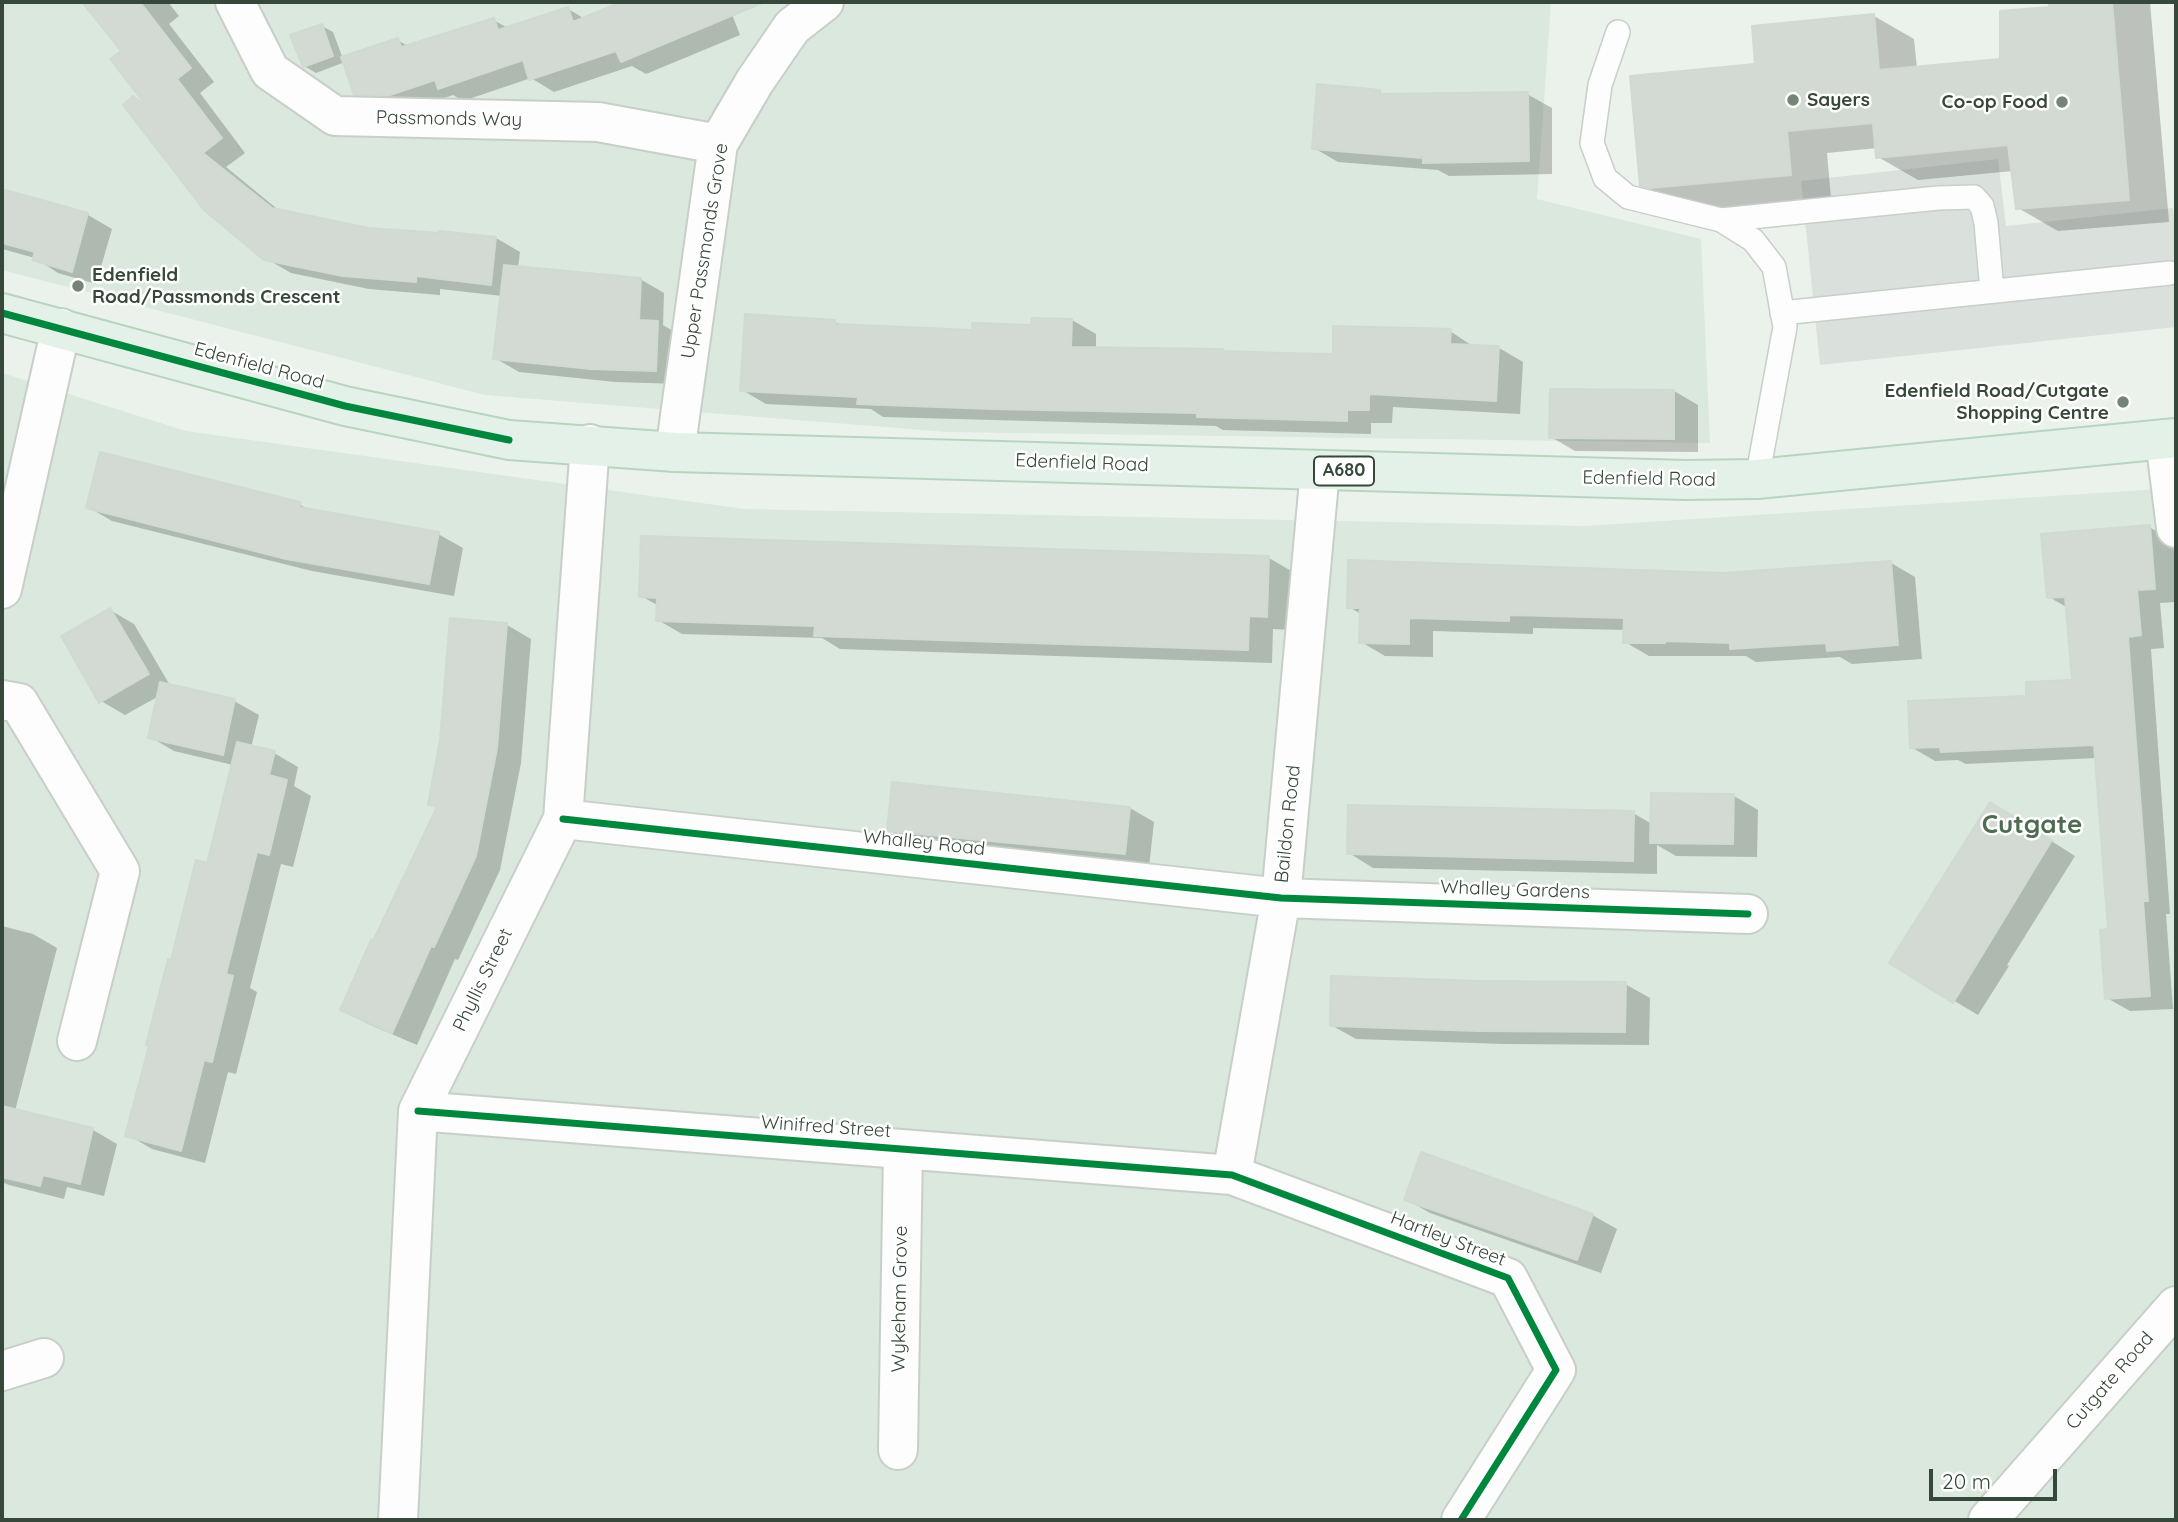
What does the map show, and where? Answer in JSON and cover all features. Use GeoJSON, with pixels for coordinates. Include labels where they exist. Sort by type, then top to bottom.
{"type":"FeatureCollection","features":[{"type":"Feature","properties":{"kind":"main road","name":"Edenfield Road"},"geometry":{"type":"LineString","coordinates":[[2,313],[345,406],[509,440],[675,452],[1686,481],[1758,479],[2171,439]]}},
{"type":"Feature","properties":{"kind":"street","name":"Passmonds Way"},"geometry":{"type":"LineString","coordinates":[[235,2],[270,71],[335,116],[598,122],[718,144]]}},
{"type":"Feature","properties":{"kind":"street","name":"Upper Passmonds Grove"},"geometry":{"type":"LineString","coordinates":[[675,452],[718,144],[755,81],[792,27],[824,2]]}},
{"type":"Feature","properties":{"kind":"street"},"geometry":{"type":"LineString","coordinates":[[2,589],[61,328]]}},
{"type":"Feature","properties":{"kind":"street"},"geometry":{"type":"LineString","coordinates":[[2171,439],[2176,528]]}},
{"type":"Feature","properties":{"kind":"street","name":"Phyllis Street"},"geometry":{"type":"LineString","coordinates":[[398,1520],[418,1111],[563,819],[590,444]]}},
{"type":"Feature","properties":{"kind":"street","name":"Baildon Road"},"geometry":{"type":"LineString","coordinates":[[1232,1175],[1281,898],[1320,470]]}},
{"type":"Feature","properties":{"kind":"street"},"geometry":{"type":"LineString","coordinates":[[2,699],[19,703],[120,871],[77,1041]]}},
{"type":"Feature","properties":{"kind":"street","name":"Whalley Road"},"geometry":{"type":"LineString","coordinates":[[563,819],[1281,898]]}},
{"type":"Feature","properties":{"kind":"street","name":"Whalley Gardens"},"geometry":{"type":"LineString","coordinates":[[1281,898],[1748,914]]}},
{"type":"Feature","properties":{"kind":"street","name":"Winifred Street"},"geometry":{"type":"LineString","coordinates":[[418,1111],[1232,1175]]}},
{"type":"Feature","properties":{"kind":"street","name":"Wykeham Grove"},"geometry":{"type":"LineString","coordinates":[[898,1450],[903,1149]]}},
{"type":"Feature","properties":{"kind":"street","name":"Hartley Street"},"geometry":{"type":"LineString","coordinates":[[1232,1175],[1508,1278],[1556,1370],[1461,1520]]}},
{"type":"Feature","properties":{"kind":"street","name":"Cutgate Road"},"geometry":{"type":"LineString","coordinates":[[1988,1520],[2176,1306]]}},
{"type":"Feature","properties":{"kind":"street"},"geometry":{"type":"LineString","coordinates":[[2,1371],[44,1358]]}},
{"type":"Feature","properties":{"kind":"lane"},"geometry":{"type":"LineString","coordinates":[[1618,32],[1600,85],[1592,143],[1605,178],[1628,197],[1721,220],[1753,240],[1773,267],[1785,327],[1758,479]]}},
{"type":"Feature","properties":{"kind":"lane"},"geometry":{"type":"LineString","coordinates":[[1721,220],[1938,198],[1974,197],[1982,206],[1986,223],[1992,291]]}},
{"type":"Feature","properties":{"kind":"lane"},"geometry":{"type":"LineString","coordinates":[[1782,313],[2170,273]]}},
{"type":"Feature","properties":{"kind":"shaded area"},"geometry":{"type":"Polygon","coordinates":[[[2,2],[1551,2],[1537,199],[1701,239],[1710,443],[947,432],[485,395],[2,270],[2,2]]]}},
{"type":"Feature","properties":{"kind":"shaded area"},"geometry":{"type":"Polygon","coordinates":[[[1998,159],[2006,226],[2173,208],[2176,240],[2176,327],[1820,365],[1801,181],[1998,159]]]}},
{"type":"Feature","properties":{"kind":"shaded area"},"geometry":{"type":"Polygon","coordinates":[[[2,373],[186,431],[744,509],[1585,526],[2145,490],[2176,485],[2176,1520],[2,1520],[2,373]]]}},
{"type":"Feature","properties":{"kind":"building"},"geometry":{"type":"Polygon","coordinates":[[[82,2],[140,2],[191,68],[177,79],[222,138],[203,153],[272,208],[369,228],[496,237],[491,285],[416,276],[416,282],[343,276],[264,260],[204,210],[123,105],[133,96],[148,108],[110,59],[121,51],[82,2]]]}},
{"type":"Feature","properties":{"kind":"building"},"geometry":{"type":"Polygon","coordinates":[[[621,2],[762,3],[621,62],[616,51],[529,80],[523,60],[438,89],[435,80],[390,95],[354,95],[341,57],[398,38],[401,47],[494,18],[498,30],[568,7],[573,22],[621,2]]]}},
{"type":"Feature","properties":{"kind":"building"},"geometry":{"type":"Polygon","coordinates":[[[2049,2],[2112,2],[2129,200],[2016,209],[2008,145],[1876,158],[1873,123],[1787,131],[1791,175],[1650,188],[1640,186],[1630,76],[1755,64],[1752,26],[1874,14],[1879,70],[2000,59],[2000,11],[2049,7],[2049,2]]]}},
{"type":"Feature","properties":{"kind":"building"},"geometry":{"type":"Polygon","coordinates":[[[322,24],[333,56],[303,67],[290,35],[322,24]]]}},
{"type":"Feature","properties":{"kind":"building"},"geometry":{"type":"Polygon","coordinates":[[[1317,84],[1380,90],[1380,94],[1528,92],[1529,161],[1423,163],[1423,158],[1312,149],[1317,84]]]}},
{"type":"Feature","properties":{"kind":"building"},"geometry":{"type":"Polygon","coordinates":[[[2,189],[88,213],[72,272],[32,260],[35,252],[2,243],[2,189]]]}},
{"type":"Feature","properties":{"kind":"building"},"geometry":{"type":"Polygon","coordinates":[[[504,265],[641,278],[639,320],[658,321],[656,371],[591,369],[493,359],[504,265]]]}},
{"type":"Feature","properties":{"kind":"building"},"geometry":{"type":"Polygon","coordinates":[[[745,314],[835,320],[835,324],[972,330],[972,323],[1031,325],[1032,318],[1072,319],[1071,347],[1223,349],[1283,353],[1333,354],[1333,326],[1451,329],[1450,344],[1499,346],[1496,401],[1369,394],[1369,410],[1347,410],[1347,421],[1197,417],[1197,413],[857,404],[858,397],[740,391],[745,314]]]}},
{"type":"Feature","properties":{"kind":"building"},"geometry":{"type":"Polygon","coordinates":[[[1550,389],[1674,390],[1674,439],[1549,438],[1550,389]]]}},
{"type":"Feature","properties":{"kind":"building"},"geometry":{"type":"Polygon","coordinates":[[[100,452],[300,502],[299,507],[439,532],[429,584],[286,559],[86,508],[100,452]]]}},
{"type":"Feature","properties":{"kind":"building"},"geometry":{"type":"Polygon","coordinates":[[[2150,525],[2155,589],[2137,590],[2141,635],[2128,637],[2148,901],[2143,901],[2150,996],[2105,999],[2100,930],[2108,929],[2094,745],[1941,752],[1940,747],[1910,748],[1908,701],[2026,696],[2026,682],[2072,680],[2065,597],[2047,598],[2041,534],[2150,525]]]}},
{"type":"Feature","properties":{"kind":"building"},"geometry":{"type":"Polygon","coordinates":[[[641,536],[1269,556],[1267,617],[1249,616],[1248,650],[814,636],[815,626],[656,621],[657,598],[639,597],[641,536]]]}},
{"type":"Feature","properties":{"kind":"building"},"geometry":{"type":"Polygon","coordinates":[[[1348,560],[1724,573],[1891,561],[1898,645],[1827,651],[1826,643],[1730,649],[1730,643],[1623,643],[1624,618],[1509,615],[1509,621],[1409,618],[1409,644],[1359,643],[1360,608],[1347,608],[1348,560]]]}},
{"type":"Feature","properties":{"kind":"building"},"geometry":{"type":"Polygon","coordinates":[[[110,608],[149,674],[99,703],[61,636],[110,608]]]}},
{"type":"Feature","properties":{"kind":"building"},"geometry":{"type":"Polygon","coordinates":[[[450,618],[507,623],[497,748],[476,856],[392,1033],[340,1010],[371,940],[373,941],[437,807],[428,805],[440,740],[450,618]]]}},
{"type":"Feature","properties":{"kind":"building"},"geometry":{"type":"Polygon","coordinates":[[[160,682],[235,699],[223,755],[148,738],[160,682]]]}},
{"type":"Feature","properties":{"kind":"building"},"geometry":{"type":"Polygon","coordinates":[[[237,742],[275,751],[269,775],[287,780],[269,855],[257,852],[226,974],[233,976],[212,1062],[204,1060],[181,1151],[125,1136],[168,959],[171,960],[196,860],[207,863],[237,742]]]}},
{"type":"Feature","properties":{"kind":"building"},"geometry":{"type":"Polygon","coordinates":[[[892,782],[1130,807],[1125,854],[887,831],[892,782]]]}},
{"type":"Feature","properties":{"kind":"building"},"geometry":{"type":"Polygon","coordinates":[[[1651,793],[1734,794],[1733,844],[1650,843],[1651,793]]]}},
{"type":"Feature","properties":{"kind":"building"},"geometry":{"type":"Polygon","coordinates":[[[1990,802],[2052,840],[1953,1003],[1889,963],[1990,802]]]}},
{"type":"Feature","properties":{"kind":"building"},"geometry":{"type":"Polygon","coordinates":[[[1348,805],[1634,811],[1633,861],[1347,854],[1348,805]]]}},
{"type":"Feature","properties":{"kind":"building"},"geometry":{"type":"Polygon","coordinates":[[[1331,976],[1626,982],[1625,1032],[1330,1026],[1331,976]]]}},
{"type":"Feature","properties":{"kind":"building"},"geometry":{"type":"Polygon","coordinates":[[[2,1106],[93,1128],[80,1184],[43,1175],[40,1186],[2,1177],[2,1106]]]}},
{"type":"Feature","properties":{"kind":"building"},"geometry":{"type":"Polygon","coordinates":[[[1421,1152],[1593,1214],[1577,1260],[1404,1200],[1421,1152]]]}},
{"type":"Feature","properties":{"kind":"cycle path"},"geometry":{"type":"LineString","coordinates":[[2,313],[345,406],[509,440]]}},
{"type":"Feature","properties":{"kind":"cycle path"},"geometry":{"type":"LineString","coordinates":[[563,819],[1281,898],[1748,914]]}},
{"type":"Feature","properties":{"kind":"cycle path"},"geometry":{"type":"LineString","coordinates":[[418,1111],[1232,1175],[1508,1278],[1556,1370],[1461,1520]]}},
{"type":"Feature","properties":{"kind":"place","name":"Sayers"},"geometry":{"type":"Point","coordinates":[1793,100]}},
{"type":"Feature","properties":{"kind":"place","name":"Co-op Food"},"geometry":{"type":"Point","coordinates":[2062,102]}},
{"type":"Feature","properties":{"kind":"place","name":"Edenfield Road/Passmonds Crescent"},"geometry":{"type":"Point","coordinates":[78,286]}},
{"type":"Feature","properties":{"kind":"place","name":"Edenfield Road/Cutgate Shopping Centre"},"geometry":{"type":"Point","coordinates":[2123,402]}},
{"type":"Feature","properties":{"kind":"district","name":"Cutgate"},"geometry":{"type":"Point","coordinates":[2032,825]}}]}
